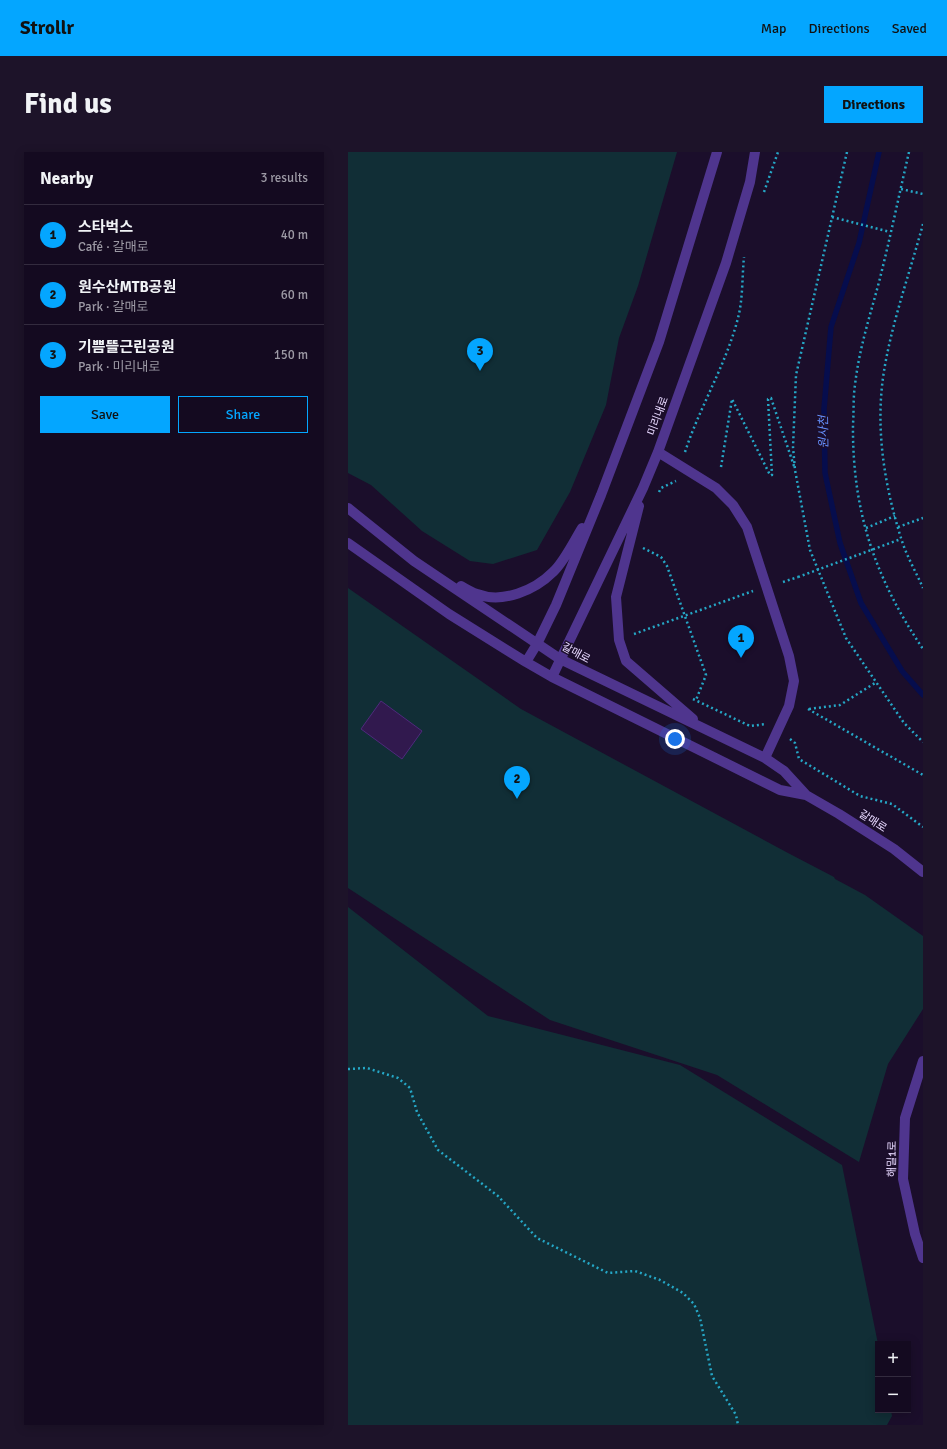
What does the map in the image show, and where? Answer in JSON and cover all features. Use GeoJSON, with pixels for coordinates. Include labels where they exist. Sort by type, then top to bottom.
{"type":"FeatureCollection","features":[{"type":"Feature","properties":{"kind":"street"},"geometry":{"type":"LineString","coordinates":[[526,662],[537,644],[556,604],[601,495],[659,342],[717,152]]}},
{"type":"Feature","properties":{"kind":"street","name":"미리내로"},"geometry":{"type":"LineString","coordinates":[[552,677],[658,452],[726,263],[750,182],[756,152]]}},
{"type":"Feature","properties":{"kind":"street"},"geometry":{"type":"LineString","coordinates":[[658,452],[716,488],[733,505],[747,527],[789,656],[794,681],[789,706],[779,731],[765,758]]}},
{"type":"Feature","properties":{"kind":"street"},"geometry":{"type":"LineString","coordinates":[[644,484],[616,597],[619,640],[626,661],[705,729]]}},
{"type":"Feature","properties":{"kind":"street"},"geometry":{"type":"LineString","coordinates":[[421,566],[478,595],[500,597],[519,594],[536,585],[554,572],[578,535],[601,495]]}},
{"type":"Feature","properties":{"kind":"street","name":"갈매로"},"geometry":{"type":"LineString","coordinates":[[348,508],[421,566],[560,659],[765,758],[784,771],[806,795],[851,822],[923,872]]}},
{"type":"Feature","properties":{"kind":"street","name":"갈매로"},"geometry":{"type":"LineString","coordinates":[[348,543],[449,614],[552,677],[780,790],[806,795]]}},
{"type":"Feature","properties":{"kind":"street","name":"해밀1로"},"geometry":{"type":"LineString","coordinates":[[923,1061],[905,1118],[903,1179],[915,1234],[923,1258]]}},
{"type":"Feature","properties":{"kind":"path"},"geometry":{"type":"LineString","coordinates":[[763,194],[778,152]]}},
{"type":"Feature","properties":{"kind":"path"},"geometry":{"type":"LineString","coordinates":[[847,152],[796,374],[793,447],[795,470],[810,550],[846,638],[875,683],[904,723],[923,742]]}},
{"type":"Feature","properties":{"kind":"path"},"geometry":{"type":"LineString","coordinates":[[909,152],[901,189],[860,346],[854,387],[853,450],[859,505],[873,556],[894,602],[923,649]]}},
{"type":"Feature","properties":{"kind":"path"},"geometry":{"type":"LineString","coordinates":[[901,189],[923,194]]}},
{"type":"Feature","properties":{"kind":"path"},"geometry":{"type":"LineString","coordinates":[[832,217],[890,232]]}},
{"type":"Feature","properties":{"kind":"path"},"geometry":{"type":"LineString","coordinates":[[923,224],[884,370],[880,407],[881,440],[895,516],[901,540],[923,588]]}},
{"type":"Feature","properties":{"kind":"path"},"geometry":{"type":"LineString","coordinates":[[658,495],[661,488],[677,481],[702,406],[713,386],[738,318],[745,251]]}},
{"type":"Feature","properties":{"kind":"path"},"geometry":{"type":"LineString","coordinates":[[721,467],[732,399],[770,475],[772,475],[768,399],[771,398],[795,470]]}},
{"type":"Feature","properties":{"kind":"path"},"geometry":{"type":"LineString","coordinates":[[866,528],[895,516]]}},
{"type":"Feature","properties":{"kind":"path"},"geometry":{"type":"LineString","coordinates":[[898,527],[923,518]]}},
{"type":"Feature","properties":{"kind":"path"},"geometry":{"type":"LineString","coordinates":[[783,582],[901,540]]}},
{"type":"Feature","properties":{"kind":"path"},"geometry":{"type":"LineString","coordinates":[[642,547],[661,557],[667,566],[706,675],[696,700]]}},
{"type":"Feature","properties":{"kind":"path"},"geometry":{"type":"LineString","coordinates":[[626,636],[756,590]]}},
{"type":"Feature","properties":{"kind":"path"},"geometry":{"type":"LineString","coordinates":[[875,683],[840,706],[808,709],[923,775]]}},
{"type":"Feature","properties":{"kind":"path"},"geometry":{"type":"LineString","coordinates":[[689,697],[750,726],[768,724],[795,743],[800,759],[823,775],[860,796],[892,804],[923,827]]}},
{"type":"Feature","properties":{"kind":"path"},"geometry":{"type":"LineString","coordinates":[[348,1069],[367,1068],[398,1078],[410,1088],[417,1112],[438,1150],[498,1196],[537,1238],[608,1273],[635,1271],[660,1280],[683,1293],[694,1304],[700,1318],[712,1376],[736,1414],[738,1425]]}},
{"type":"Feature","properties":{"kind":"shaded area"},"geometry":{"type":"Polygon","coordinates":[[[348,152],[677,152],[638,286],[619,338],[606,405],[570,492],[537,550],[493,564],[470,561],[422,531],[371,485],[348,473],[348,152]]]}},
{"type":"Feature","properties":{"kind":"shaded area"},"geometry":{"type":"Polygon","coordinates":[[[348,588],[521,709],[834,877],[835,879],[865,895],[923,936],[923,1009],[888,1064],[859,1162],[717,1075],[550,1020],[348,888],[348,588]]]}},
{"type":"Feature","properties":{"kind":"shaded area"},"geometry":{"type":"Polygon","coordinates":[[[348,907],[488,1016],[680,1065],[842,1165],[877,1341],[875,1341],[875,1413],[892,1413],[892,1416],[887,1425],[348,1425],[348,907]]]}},
{"type":"Feature","properties":{"kind":"building"},"geometry":{"type":"Polygon","coordinates":[[[381,701],[422,731],[402,759],[361,729],[381,701]]]}},
{"type":"Feature","properties":{"kind":"waterway","name":"원사천"},"geometry":{"type":"LineString","coordinates":[[879,152],[859,243],[831,327],[824,409],[825,473],[840,543],[861,603],[902,671],[923,695]]}},
{"type":"Feature","properties":{"kind":"place","name":"기쁨뜰근린공원"},"geometry":{"type":"Point","coordinates":[480,371]}},
{"type":"Feature","properties":{"kind":"place","name":"스타벅스"},"geometry":{"type":"Point","coordinates":[741,658]}},
{"type":"Feature","properties":{"kind":"place","name":"원수산MTB공원"},"geometry":{"type":"Point","coordinates":[517,799]}}]}
